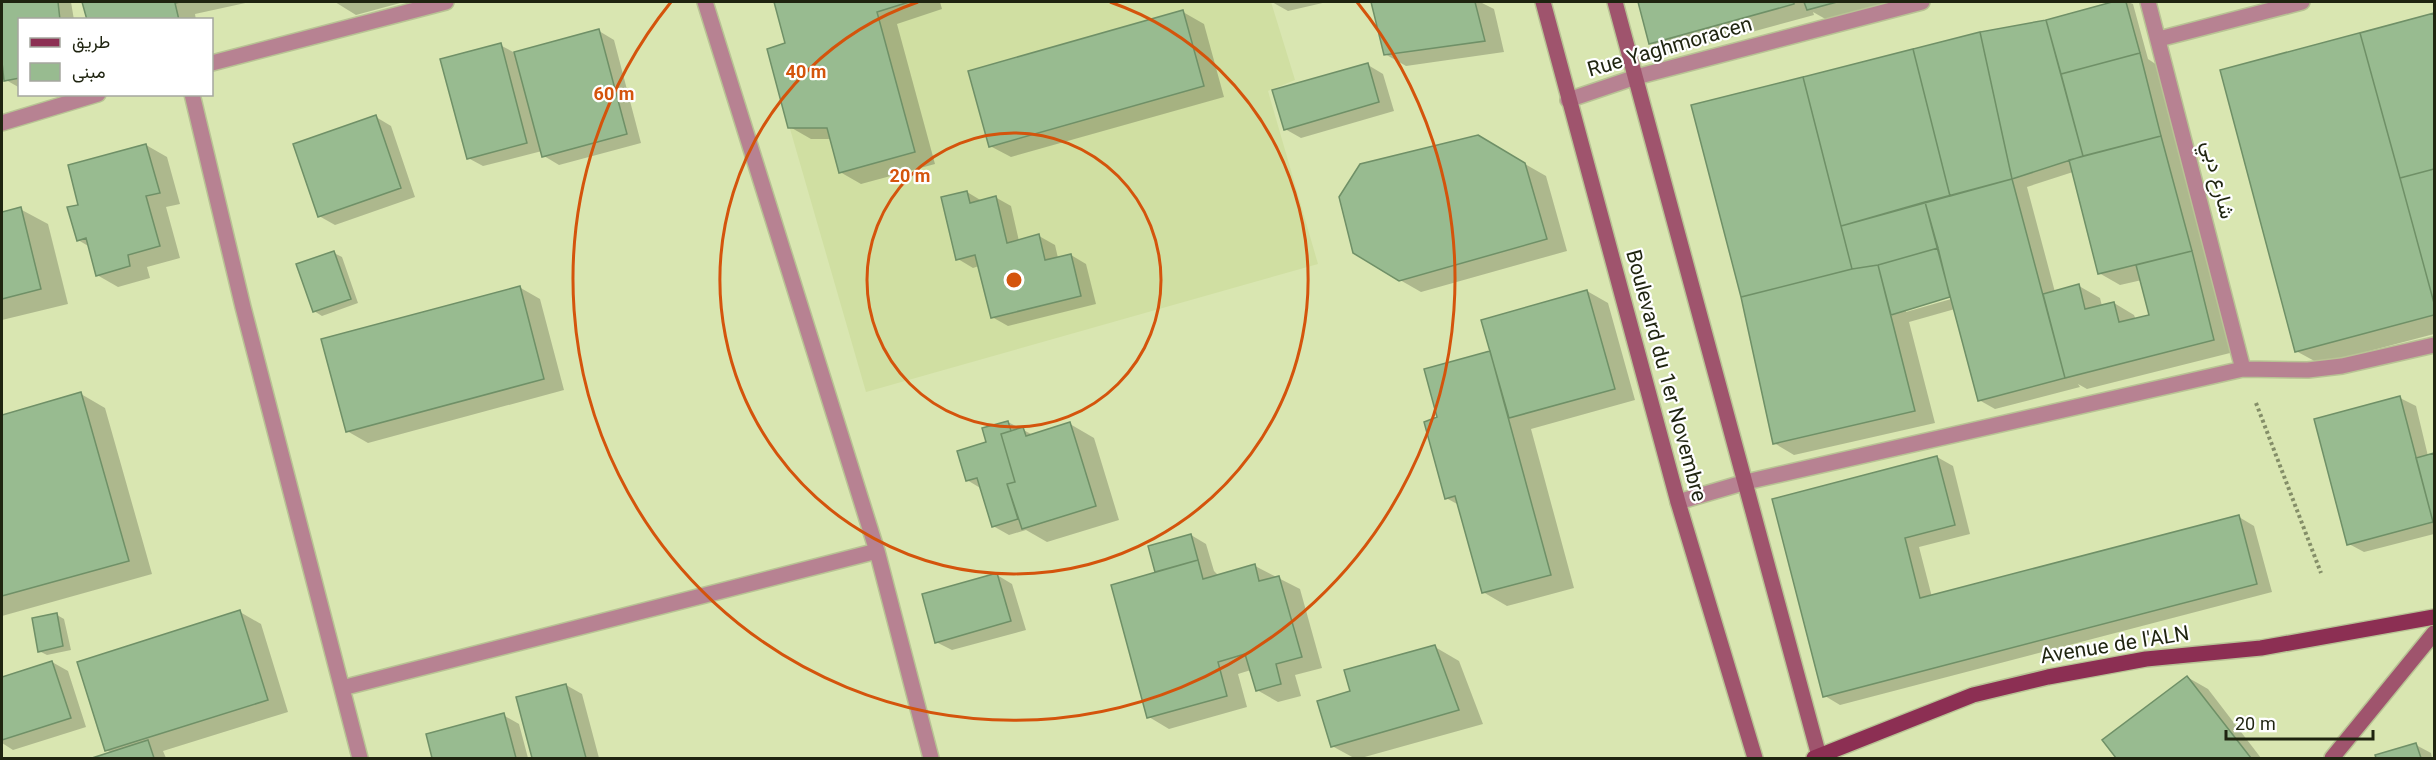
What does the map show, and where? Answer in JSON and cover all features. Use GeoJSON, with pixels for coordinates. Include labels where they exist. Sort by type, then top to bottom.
{"type":"FeatureCollection","features":[{"type":"Feature","properties":{"kind":"main road","name":"Boulevard du 1er Novembre"},"geometry":{"type":"LineString","coordinates":[[1543,2],[1678,502],[1755,759]]}},
{"type":"Feature","properties":{"kind":"main road"},"geometry":{"type":"LineString","coordinates":[[1615,2],[1746,482],[1818,758]]}},
{"type":"Feature","properties":{"kind":"main road","name":"Avenue de l'ALN"},"geometry":{"type":"LineString","coordinates":[[1818,758],[1973,695],[2048,677],[2146,659],[2261,648],[2434,617]]}},
{"type":"Feature","properties":{"kind":"main road"},"geometry":{"type":"LineString","coordinates":[[2332,759],[2434,633]]}},
{"type":"Feature","properties":{"kind":"street"},"geometry":{"type":"LineString","coordinates":[[213,63],[446,2]]}},
{"type":"Feature","properties":{"kind":"street"},"geometry":{"type":"LineString","coordinates":[[705,2],[877,551],[931,759]]}},
{"type":"Feature","properties":{"kind":"street","name":"Rue Yaghmoracen"},"geometry":{"type":"LineString","coordinates":[[1568,100],[1636,76],[1922,2]]}},
{"type":"Feature","properties":{"kind":"street","name":"شارع دبي"},"geometry":{"type":"LineString","coordinates":[[2148,2],[2243,369]]}},
{"type":"Feature","properties":{"kind":"street"},"geometry":{"type":"LineString","coordinates":[[2159,39],[2302,2]]}},
{"type":"Feature","properties":{"kind":"street"},"geometry":{"type":"LineString","coordinates":[[2,123],[91,96]]}},
{"type":"Feature","properties":{"kind":"street"},"geometry":{"type":"LineString","coordinates":[[192,96],[243,307],[360,759]]}},
{"type":"Feature","properties":{"kind":"street"},"geometry":{"type":"LineString","coordinates":[[1678,502],[1746,482],[2243,369],[2308,370],[2342,366],[2434,345]]}},
{"type":"Feature","properties":{"kind":"street"},"geometry":{"type":"LineString","coordinates":[[342,688],[877,551]]}},
{"type":"Feature","properties":{"kind":"path"},"geometry":{"type":"LineString","coordinates":[[2243,369],[2321,573]]}},
{"type":"Feature","properties":{"kind":"shaded area"},"geometry":{"type":"Polygon","coordinates":[[[774,2],[1271,2],[1295,80],[1268,91],[1318,264],[866,392],[767,49],[785,43],[774,2]]]}},
{"type":"Feature","properties":{"kind":"building"},"geometry":{"type":"Polygon","coordinates":[[[2,2],[58,2],[60,18],[18,18],[18,78],[4,81],[2,2]]]}},
{"type":"Feature","properties":{"kind":"building"},"geometry":{"type":"Polygon","coordinates":[[[82,2],[180,2],[175,3],[179,18],[86,18],[82,2]]]}},
{"type":"Feature","properties":{"kind":"building"},"geometry":{"type":"Polygon","coordinates":[[[774,2],[909,2],[877,12],[915,152],[839,173],[827,128],[788,128],[767,49],[785,43],[774,2]]]}},
{"type":"Feature","properties":{"kind":"building"},"geometry":{"type":"Polygon","coordinates":[[[1371,2],[1475,2],[1485,41],[1384,55],[1371,2]]]}},
{"type":"Feature","properties":{"kind":"building"},"geometry":{"type":"Polygon","coordinates":[[[1638,2],[1794,2],[1794,4],[1649,44],[1638,2]]]}},
{"type":"Feature","properties":{"kind":"building"},"geometry":{"type":"Polygon","coordinates":[[[1804,2],[1837,2],[1807,10],[1804,2]]]}},
{"type":"Feature","properties":{"kind":"building"},"geometry":{"type":"Polygon","coordinates":[[[2112,2],[2126,2],[2140,53],[2061,74],[2046,20],[2112,2]]]}},
{"type":"Feature","properties":{"kind":"building"},"geometry":{"type":"Polygon","coordinates":[[[1183,10],[1204,86],[989,147],[968,71],[1183,10]]]}},
{"type":"Feature","properties":{"kind":"building"},"geometry":{"type":"Polygon","coordinates":[[[2434,13],[2434,315],[2295,352],[2220,70],[2434,13]]]}},
{"type":"Feature","properties":{"kind":"building"},"geometry":{"type":"Polygon","coordinates":[[[2434,13],[2434,169],[2400,178],[2360,33],[2434,13]]]}},
{"type":"Feature","properties":{"kind":"building"},"geometry":{"type":"Polygon","coordinates":[[[2046,20],[2083,156],[2012,179],[1980,32],[2046,20]]]}},
{"type":"Feature","properties":{"kind":"building"},"geometry":{"type":"Polygon","coordinates":[[[599,29],[627,134],[542,157],[514,52],[599,29]]]}},
{"type":"Feature","properties":{"kind":"building"},"geometry":{"type":"Polygon","coordinates":[[[1980,32],[2012,179],[1950,196],[1913,49],[1980,32]]]}},
{"type":"Feature","properties":{"kind":"building"},"geometry":{"type":"Polygon","coordinates":[[[501,43],[527,143],[467,159],[440,59],[501,43]]]}},
{"type":"Feature","properties":{"kind":"building"},"geometry":{"type":"Polygon","coordinates":[[[1913,49],[1950,196],[1841,226],[1803,77],[1913,49]]]}},
{"type":"Feature","properties":{"kind":"building"},"geometry":{"type":"Polygon","coordinates":[[[2140,53],[2161,136],[2083,156],[2061,74],[2140,53]]]}},
{"type":"Feature","properties":{"kind":"building"},"geometry":{"type":"Polygon","coordinates":[[[1368,63],[1379,102],[1284,130],[1272,90],[1368,63]]]}},
{"type":"Feature","properties":{"kind":"building"},"geometry":{"type":"Polygon","coordinates":[[[1803,77],[1852,269],[1741,297],[1691,105],[1803,77]]]}},
{"type":"Feature","properties":{"kind":"building"},"geometry":{"type":"Polygon","coordinates":[[[376,115],[401,188],[318,217],[293,144],[376,115]]]}},
{"type":"Feature","properties":{"kind":"building"},"geometry":{"type":"Polygon","coordinates":[[[1478,135],[1525,163],[1547,239],[1399,281],[1353,253],[1339,197],[1360,164],[1478,135]]]}},
{"type":"Feature","properties":{"kind":"building"},"geometry":{"type":"Polygon","coordinates":[[[2161,136],[2192,251],[2098,274],[2069,160],[2161,136]]]}},
{"type":"Feature","properties":{"kind":"building"},"geometry":{"type":"Polygon","coordinates":[[[146,144],[160,193],[146,196],[160,246],[128,255],[130,266],[96,276],[86,238],[77,241],[67,207],[78,205],[68,165],[146,144]]]}},
{"type":"Feature","properties":{"kind":"building"},"geometry":{"type":"Polygon","coordinates":[[[2434,169],[2434,303],[2400,178],[2434,169]]]}},
{"type":"Feature","properties":{"kind":"building"},"geometry":{"type":"Polygon","coordinates":[[[2012,179],[2065,378],[1978,401],[1925,202],[2012,179]]]}},
{"type":"Feature","properties":{"kind":"building"},"geometry":{"type":"Polygon","coordinates":[[[967,191],[970,203],[996,196],[1007,243],[1039,234],[1045,260],[1071,254],[1081,296],[991,318],[975,255],[956,260],[941,197],[967,191]]]}},
{"type":"Feature","properties":{"kind":"building"},"geometry":{"type":"Polygon","coordinates":[[[1925,202],[1938,248],[1878,265],[1852,269],[1841,226],[1925,202]]]}},
{"type":"Feature","properties":{"kind":"building"},"geometry":{"type":"Polygon","coordinates":[[[21,207],[41,289],[2,299],[2,212],[21,207]]]}},
{"type":"Feature","properties":{"kind":"building"},"geometry":{"type":"Polygon","coordinates":[[[1938,248],[1950,297],[1891,315],[1878,265],[1938,248]]]}},
{"type":"Feature","properties":{"kind":"building"},"geometry":{"type":"Polygon","coordinates":[[[334,251],[351,299],[313,312],[296,264],[334,251]]]}},
{"type":"Feature","properties":{"kind":"building"},"geometry":{"type":"Polygon","coordinates":[[[2192,251],[2214,340],[2065,378],[2043,294],[2079,284],[2085,309],[2114,302],[2119,322],[2149,315],[2136,265],[2192,251]]]}},
{"type":"Feature","properties":{"kind":"building"},"geometry":{"type":"Polygon","coordinates":[[[1878,265],[1915,411],[1773,444],[1741,297],[1852,269],[1878,265]]]}},
{"type":"Feature","properties":{"kind":"building"},"geometry":{"type":"Polygon","coordinates":[[[520,286],[544,379],[346,432],[321,339],[520,286]]]}},
{"type":"Feature","properties":{"kind":"building"},"geometry":{"type":"Polygon","coordinates":[[[1587,290],[1615,389],[1509,418],[1481,320],[1587,290]]]}},
{"type":"Feature","properties":{"kind":"building"},"geometry":{"type":"Polygon","coordinates":[[[1490,351],[1551,575],[1482,593],[1455,496],[1445,499],[1424,422],[1437,417],[1424,369],[1490,351]]]}},
{"type":"Feature","properties":{"kind":"building"},"geometry":{"type":"Polygon","coordinates":[[[81,392],[129,561],[2,596],[2,415],[81,392]]]}},
{"type":"Feature","properties":{"kind":"building"},"geometry":{"type":"Polygon","coordinates":[[[2400,396],[2433,522],[2347,545],[2314,419],[2400,396]]]}},
{"type":"Feature","properties":{"kind":"building"},"geometry":{"type":"Polygon","coordinates":[[[1008,421],[1011,431],[1001,434],[1015,482],[1007,484],[1018,519],[992,527],[977,478],[966,481],[957,451],[986,442],[982,428],[1008,421]]]}},
{"type":"Feature","properties":{"kind":"building"},"geometry":{"type":"Polygon","coordinates":[[[1070,422],[1096,506],[1022,529],[1007,484],[1015,482],[1001,434],[1023,427],[1026,436],[1070,422]]]}},
{"type":"Feature","properties":{"kind":"building"},"geometry":{"type":"Polygon","coordinates":[[[2434,453],[2434,521],[2433,522],[2416,458],[2434,453]]]}},
{"type":"Feature","properties":{"kind":"building"},"geometry":{"type":"Polygon","coordinates":[[[1937,456],[1955,525],[1905,538],[1920,598],[2239,515],[2257,584],[1823,697],[1772,499],[1937,456]]]}},
{"type":"Feature","properties":{"kind":"building"},"geometry":{"type":"Polygon","coordinates":[[[1191,534],[1198,560],[1155,572],[1148,546],[1191,534]]]}},
{"type":"Feature","properties":{"kind":"building"},"geometry":{"type":"Polygon","coordinates":[[[1198,560],[1203,579],[1255,564],[1259,581],[1279,576],[1302,657],[1276,664],[1281,684],[1256,691],[1245,654],[1218,662],[1227,696],[1147,718],[1111,585],[1198,560]]]}},
{"type":"Feature","properties":{"kind":"building"},"geometry":{"type":"Polygon","coordinates":[[[997,573],[1011,621],[935,643],[922,594],[997,573]]]}},
{"type":"Feature","properties":{"kind":"building"},"geometry":{"type":"Polygon","coordinates":[[[240,610],[268,700],[105,751],[77,662],[240,610]]]}},
{"type":"Feature","properties":{"kind":"building"},"geometry":{"type":"Polygon","coordinates":[[[57,613],[63,646],[38,652],[32,618],[57,613]]]}},
{"type":"Feature","properties":{"kind":"building"},"geometry":{"type":"Polygon","coordinates":[[[1435,645],[1459,710],[1331,747],[1317,701],[1350,691],[1344,670],[1435,645]]]}},
{"type":"Feature","properties":{"kind":"building"},"geometry":{"type":"Polygon","coordinates":[[[52,661],[71,718],[2,740],[2,677],[52,661]]]}},
{"type":"Feature","properties":{"kind":"building"},"geometry":{"type":"Polygon","coordinates":[[[2187,676],[2251,758],[2116,758],[2102,740],[2187,676]]]}},
{"type":"Feature","properties":{"kind":"building"},"geometry":{"type":"Polygon","coordinates":[[[566,684],[586,758],[532,758],[516,697],[566,684]]]}},
{"type":"Feature","properties":{"kind":"building"},"geometry":{"type":"Polygon","coordinates":[[[504,713],[516,758],[432,758],[426,734],[504,713]]]}},
{"type":"Feature","properties":{"kind":"building"},"geometry":{"type":"Polygon","coordinates":[[[148,740],[154,758],[92,758],[148,740]]]}},
{"type":"Feature","properties":{"kind":"building"},"geometry":{"type":"Polygon","coordinates":[[[2416,743],[2421,758],[2376,758],[2375,755],[2416,743]]]}}]}
